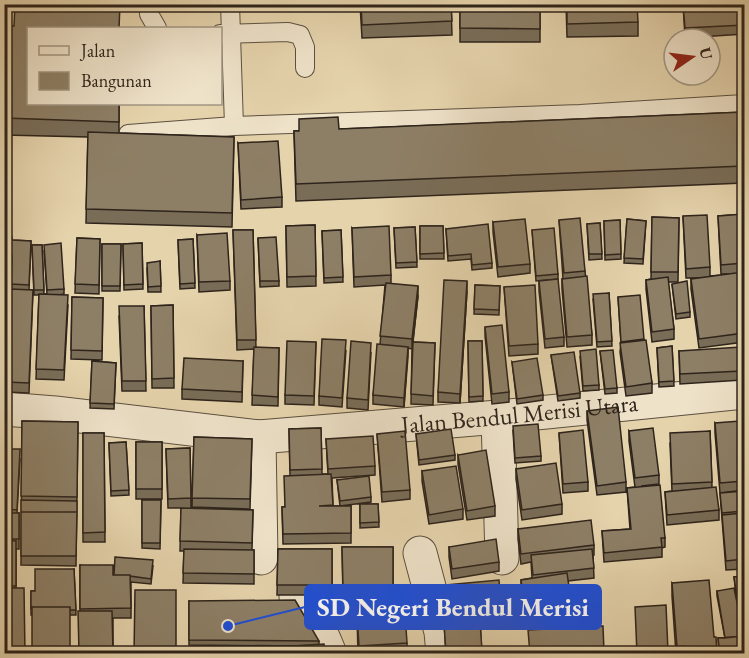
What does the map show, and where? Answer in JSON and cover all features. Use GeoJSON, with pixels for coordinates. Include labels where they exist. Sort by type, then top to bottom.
{"type":"FeatureCollection","features":[{"type":"Feature","properties":{"kind":"street","name":"Jalan Bendul Merisi Utara"},"geometry":{"type":"LineString","coordinates":[[4,409],[55,412],[259,437],[498,417],[744,392]]}},
{"type":"Feature","properties":{"kind":"street"},"geometry":{"type":"LineString","coordinates":[[498,417],[502,558]]}},
{"type":"Feature","properties":{"kind":"street"},"geometry":{"type":"LineString","coordinates":[[259,437],[261,558]]}},
{"type":"Feature","properties":{"kind":"street"},"geometry":{"type":"LineString","coordinates":[[420,553],[441,632],[442,654]]}},
{"type":"Feature","properties":{"kind":"street"},"geometry":{"type":"LineString","coordinates":[[296,597],[306,606],[319,625],[330,654]]}},
{"type":"Feature","properties":{"kind":"lane"},"geometry":{"type":"LineString","coordinates":[[148,4],[149,15],[155,27]]}},
{"type":"Feature","properties":{"kind":"lane"},"geometry":{"type":"LineString","coordinates":[[230,4],[226,34],[234,126]]}},
{"type":"Feature","properties":{"kind":"lane"},"geometry":{"type":"LineString","coordinates":[[226,34],[288,32],[300,35],[305,46],[304,68]]}},
{"type":"Feature","properties":{"kind":"lane"},"geometry":{"type":"LineString","coordinates":[[128,134],[234,126],[580,114],[744,104]]}},
{"type":"Feature","properties":{"kind":"building"},"geometry":{"type":"Polygon","coordinates":[[[15,4],[120,4],[119,27],[27,27],[27,105],[119,105],[119,122],[4,118],[4,26],[14,26],[15,4]]]}},
{"type":"Feature","properties":{"kind":"building"},"geometry":{"type":"Polygon","coordinates":[[[361,4],[451,4],[452,21],[362,25],[361,4]]]}},
{"type":"Feature","properties":{"kind":"building"},"geometry":{"type":"Polygon","coordinates":[[[460,4],[540,4],[540,29],[460,28],[460,4]]]}},
{"type":"Feature","properties":{"kind":"building"},"geometry":{"type":"Polygon","coordinates":[[[567,4],[637,4],[638,22],[567,24],[567,4]]]}},
{"type":"Feature","properties":{"kind":"building"},"geometry":{"type":"Polygon","coordinates":[[[683,4],[744,4],[744,25],[685,27],[683,4]]]}},
{"type":"Feature","properties":{"kind":"building"},"geometry":{"type":"Polygon","coordinates":[[[744,112],[744,166],[296,184],[294,131],[299,131],[299,119],[338,117],[339,129],[744,112]]]}},
{"type":"Feature","properties":{"kind":"building"},"geometry":{"type":"Polygon","coordinates":[[[88,132],[234,137],[232,213],[86,209],[88,132]]]}},
{"type":"Feature","properties":{"kind":"building"},"geometry":{"type":"Polygon","coordinates":[[[278,141],[282,197],[241,200],[238,143],[278,141]]]}},
{"type":"Feature","properties":{"kind":"building"},"geometry":{"type":"Polygon","coordinates":[[[744,214],[744,263],[721,265],[718,216],[744,214]]]}},
{"type":"Feature","properties":{"kind":"building"},"geometry":{"type":"Polygon","coordinates":[[[707,215],[710,267],[686,269],[683,216],[707,215]]]}},
{"type":"Feature","properties":{"kind":"building"},"geometry":{"type":"Polygon","coordinates":[[[652,217],[679,218],[678,272],[651,272],[652,217]]]}},
{"type":"Feature","properties":{"kind":"building"},"geometry":{"type":"Polygon","coordinates":[[[580,218],[585,271],[564,273],[559,220],[580,218]]]}},
{"type":"Feature","properties":{"kind":"building"},"geometry":{"type":"Polygon","coordinates":[[[525,219],[530,264],[498,267],[493,222],[525,219]]]}},
{"type":"Feature","properties":{"kind":"building"},"geometry":{"type":"Polygon","coordinates":[[[627,219],[646,221],[643,259],[624,258],[627,219]]]}},
{"type":"Feature","properties":{"kind":"building"},"geometry":{"type":"Polygon","coordinates":[[[620,220],[621,254],[605,255],[604,221],[620,220]]]}},
{"type":"Feature","properties":{"kind":"building"},"geometry":{"type":"Polygon","coordinates":[[[600,223],[602,254],[589,254],[587,224],[600,223]]]}},
{"type":"Feature","properties":{"kind":"building"},"geometry":{"type":"Polygon","coordinates":[[[488,224],[492,263],[472,265],[471,254],[448,256],[446,229],[488,224]]]}},
{"type":"Feature","properties":{"kind":"building"},"geometry":{"type":"Polygon","coordinates":[[[315,225],[316,276],[287,277],[286,226],[315,225]]]}},
{"type":"Feature","properties":{"kind":"building"},"geometry":{"type":"Polygon","coordinates":[[[389,226],[391,275],[354,277],[352,228],[389,226]]]}},
{"type":"Feature","properties":{"kind":"building"},"geometry":{"type":"Polygon","coordinates":[[[420,226],[443,226],[444,253],[420,254],[420,226]]]}},
{"type":"Feature","properties":{"kind":"building"},"geometry":{"type":"Polygon","coordinates":[[[415,227],[417,262],[396,263],[394,228],[415,227]]]}},
{"type":"Feature","properties":{"kind":"building"},"geometry":{"type":"Polygon","coordinates":[[[554,228],[558,274],[536,276],[532,230],[554,228]]]}},
{"type":"Feature","properties":{"kind":"building"},"geometry":{"type":"Polygon","coordinates":[[[233,230],[253,230],[256,340],[237,340],[233,230]]]}},
{"type":"Feature","properties":{"kind":"building"},"geometry":{"type":"Polygon","coordinates":[[[341,230],[343,277],[324,278],[322,231],[341,230]]]}},
{"type":"Feature","properties":{"kind":"building"},"geometry":{"type":"Polygon","coordinates":[[[227,233],[230,281],[199,282],[197,235],[227,233]]]}},
{"type":"Feature","properties":{"kind":"building"},"geometry":{"type":"Polygon","coordinates":[[[4,237],[31,241],[29,285],[11,284],[12,255],[10,286],[4,286],[4,237]]]}},
{"type":"Feature","properties":{"kind":"building"},"geometry":{"type":"Polygon","coordinates":[[[276,237],[279,281],[260,281],[258,238],[276,237]]]}},
{"type":"Feature","properties":{"kind":"building"},"geometry":{"type":"Polygon","coordinates":[[[77,238],[100,239],[99,285],[75,284],[77,238]]]}},
{"type":"Feature","properties":{"kind":"building"},"geometry":{"type":"Polygon","coordinates":[[[193,239],[195,283],[180,284],[178,240],[193,239]]]}},
{"type":"Feature","properties":{"kind":"building"},"geometry":{"type":"Polygon","coordinates":[[[61,243],[64,289],[47,290],[44,245],[61,243]]]}},
{"type":"Feature","properties":{"kind":"building"},"geometry":{"type":"Polygon","coordinates":[[[142,243],[143,284],[124,285],[123,244],[142,243]]]}},
{"type":"Feature","properties":{"kind":"building"},"geometry":{"type":"Polygon","coordinates":[[[102,244],[121,244],[120,286],[102,286],[102,244]]]}},
{"type":"Feature","properties":{"kind":"building"},"geometry":{"type":"Polygon","coordinates":[[[32,245],[42,245],[44,290],[34,290],[32,245]]]}},
{"type":"Feature","properties":{"kind":"building"},"geometry":{"type":"Polygon","coordinates":[[[160,261],[161,286],[148,287],[147,263],[160,261]]]}},
{"type":"Feature","properties":{"kind":"building"},"geometry":{"type":"Polygon","coordinates":[[[743,272],[744,333],[699,339],[691,279],[743,272]]]}},
{"type":"Feature","properties":{"kind":"building"},"geometry":{"type":"Polygon","coordinates":[[[587,276],[592,335],[567,337],[562,279],[587,276]]]}},
{"type":"Feature","properties":{"kind":"building"},"geometry":{"type":"Polygon","coordinates":[[[668,277],[674,329],[652,332],[646,280],[668,277]]]}},
{"type":"Feature","properties":{"kind":"building"},"geometry":{"type":"Polygon","coordinates":[[[558,279],[564,337],[545,339],[539,281],[558,279]]]}},
{"type":"Feature","properties":{"kind":"building"},"geometry":{"type":"Polygon","coordinates":[[[444,280],[467,281],[460,394],[438,392],[444,280]]]}},
{"type":"Feature","properties":{"kind":"building"},"geometry":{"type":"Polygon","coordinates":[[[687,281],[690,312],[676,314],[672,284],[687,281]]]}},
{"type":"Feature","properties":{"kind":"building"},"geometry":{"type":"Polygon","coordinates":[[[386,283],[418,286],[412,339],[380,336],[386,283]]]}},
{"type":"Feature","properties":{"kind":"building"},"geometry":{"type":"Polygon","coordinates":[[[475,285],[500,286],[499,310],[474,309],[475,285]]]}},
{"type":"Feature","properties":{"kind":"building"},"geometry":{"type":"Polygon","coordinates":[[[535,285],[538,344],[509,346],[504,287],[535,285]]]}},
{"type":"Feature","properties":{"kind":"building"},"geometry":{"type":"Polygon","coordinates":[[[10,289],[33,290],[29,383],[6,382],[6,374],[4,374],[4,297],[10,297],[10,289]]]}},
{"type":"Feature","properties":{"kind":"building"},"geometry":{"type":"Polygon","coordinates":[[[609,293],[612,341],[597,342],[593,294],[609,293]]]}},
{"type":"Feature","properties":{"kind":"building"},"geometry":{"type":"Polygon","coordinates":[[[39,294],[68,295],[64,370],[36,369],[39,294]]]}},
{"type":"Feature","properties":{"kind":"building"},"geometry":{"type":"Polygon","coordinates":[[[640,295],[644,339],[621,342],[618,297],[640,295]]]}},
{"type":"Feature","properties":{"kind":"building"},"geometry":{"type":"Polygon","coordinates":[[[72,297],[103,298],[102,351],[71,350],[72,297]]]}},
{"type":"Feature","properties":{"kind":"building"},"geometry":{"type":"Polygon","coordinates":[[[173,305],[174,378],[152,379],[151,306],[173,305]]]}},
{"type":"Feature","properties":{"kind":"building"},"geometry":{"type":"Polygon","coordinates":[[[119,306],[144,306],[146,381],[122,381],[119,306]]]}},
{"type":"Feature","properties":{"kind":"building"},"geometry":{"type":"Polygon","coordinates":[[[502,325],[509,392],[492,394],[485,327],[502,325]]]}},
{"type":"Feature","properties":{"kind":"building"},"geometry":{"type":"Polygon","coordinates":[[[322,339],[346,340],[342,398],[319,396],[322,339]]]}},
{"type":"Feature","properties":{"kind":"building"},"geometry":{"type":"Polygon","coordinates":[[[646,340],[652,383],[626,387],[620,343],[646,340]]]}},
{"type":"Feature","properties":{"kind":"building"},"geometry":{"type":"Polygon","coordinates":[[[287,341],[316,342],[314,396],[285,395],[287,341]]]}},
{"type":"Feature","properties":{"kind":"building"},"geometry":{"type":"Polygon","coordinates":[[[351,341],[371,343],[368,400],[347,398],[351,341]]]}},
{"type":"Feature","properties":{"kind":"building"},"geometry":{"type":"Polygon","coordinates":[[[468,341],[482,341],[483,396],[469,397],[468,341]]]}},
{"type":"Feature","properties":{"kind":"building"},"geometry":{"type":"Polygon","coordinates":[[[413,342],[435,343],[433,396],[411,394],[413,342]]]}},
{"type":"Feature","properties":{"kind":"building"},"geometry":{"type":"Polygon","coordinates":[[[377,344],[408,347],[404,398],[373,395],[377,344]]]}},
{"type":"Feature","properties":{"kind":"building"},"geometry":{"type":"Polygon","coordinates":[[[672,346],[674,381],[659,382],[657,348],[672,346]]]}},
{"type":"Feature","properties":{"kind":"building"},"geometry":{"type":"Polygon","coordinates":[[[254,347],[279,348],[278,397],[252,395],[254,347]]]}},
{"type":"Feature","properties":{"kind":"building"},"geometry":{"type":"Polygon","coordinates":[[[741,347],[742,371],[680,374],[679,351],[741,347]]]}},
{"type":"Feature","properties":{"kind":"building"},"geometry":{"type":"Polygon","coordinates":[[[596,349],[599,385],[583,386],[580,351],[596,349]]]}},
{"type":"Feature","properties":{"kind":"building"},"geometry":{"type":"Polygon","coordinates":[[[613,350],[617,388],[605,389],[600,351],[613,350]]]}},
{"type":"Feature","properties":{"kind":"building"},"geometry":{"type":"Polygon","coordinates":[[[574,352],[580,393],[558,396],[551,355],[574,352]]]}},
{"type":"Feature","properties":{"kind":"building"},"geometry":{"type":"Polygon","coordinates":[[[184,358],[243,361],[242,392],[182,389],[184,358]]]}},
{"type":"Feature","properties":{"kind":"building"},"geometry":{"type":"Polygon","coordinates":[[[537,358],[543,395],[517,399],[512,362],[537,358]]]}},
{"type":"Feature","properties":{"kind":"building"},"geometry":{"type":"Polygon","coordinates":[[[92,361],[116,363],[114,404],[90,403],[92,361]]]}},
{"type":"Feature","properties":{"kind":"building"},"geometry":{"type":"Polygon","coordinates":[[[618,407],[626,482],[597,486],[587,411],[618,407]]]}},
{"type":"Feature","properties":{"kind":"building"},"geometry":{"type":"Polygon","coordinates":[[[22,421],[78,422],[77,497],[21,496],[22,421]]]}},
{"type":"Feature","properties":{"kind":"building"},"geometry":{"type":"Polygon","coordinates":[[[740,421],[744,481],[720,483],[715,423],[740,421]]]}},
{"type":"Feature","properties":{"kind":"building"},"geometry":{"type":"Polygon","coordinates":[[[538,424],[541,456],[515,458],[513,426],[538,424]]]}},
{"type":"Feature","properties":{"kind":"building"},"geometry":{"type":"Polygon","coordinates":[[[321,428],[322,469],[290,470],[289,429],[321,428]]]}},
{"type":"Feature","properties":{"kind":"building"},"geometry":{"type":"Polygon","coordinates":[[[653,428],[659,475],[635,478],[629,431],[653,428]]]}},
{"type":"Feature","properties":{"kind":"building"},"geometry":{"type":"Polygon","coordinates":[[[451,429],[455,455],[419,460],[416,434],[451,429]]]}},
{"type":"Feature","properties":{"kind":"building"},"geometry":{"type":"Polygon","coordinates":[[[583,430],[588,482],[563,484],[559,433],[583,430]]]}},
{"type":"Feature","properties":{"kind":"building"},"geometry":{"type":"Polygon","coordinates":[[[405,431],[410,490],[382,492],[377,434],[405,431]]]}},
{"type":"Feature","properties":{"kind":"building"},"geometry":{"type":"Polygon","coordinates":[[[710,431],[712,482],[672,484],[670,433],[710,431]]]}},
{"type":"Feature","properties":{"kind":"building"},"geometry":{"type":"Polygon","coordinates":[[[83,433],[104,433],[105,532],[83,533],[83,433]]]}},
{"type":"Feature","properties":{"kind":"building"},"geometry":{"type":"Polygon","coordinates":[[[373,436],[375,466],[328,469],[326,439],[373,436]]]}},
{"type":"Feature","properties":{"kind":"building"},"geometry":{"type":"Polygon","coordinates":[[[194,437],[252,439],[250,499],[192,498],[194,437]]]}},
{"type":"Feature","properties":{"kind":"building"},"geometry":{"type":"Polygon","coordinates":[[[126,442],[129,490],[111,491],[109,443],[126,442]]]}},
{"type":"Feature","properties":{"kind":"building"},"geometry":{"type":"Polygon","coordinates":[[[136,442],[162,442],[162,489],[136,489],[136,442]]]}},
{"type":"Feature","properties":{"kind":"building"},"geometry":{"type":"Polygon","coordinates":[[[190,448],[191,498],[168,499],[166,449],[190,448]]]}},
{"type":"Feature","properties":{"kind":"building"},"geometry":{"type":"Polygon","coordinates":[[[4,449],[20,449],[17,510],[4,509],[4,449]]]}},
{"type":"Feature","properties":{"kind":"building"},"geometry":{"type":"Polygon","coordinates":[[[486,450],[495,506],[467,511],[458,455],[486,450]]]}},
{"type":"Feature","properties":{"kind":"building"},"geometry":{"type":"Polygon","coordinates":[[[556,463],[562,504],[522,510],[516,469],[556,463]]]}},
{"type":"Feature","properties":{"kind":"building"},"geometry":{"type":"Polygon","coordinates":[[[456,466],[463,509],[429,515],[422,471],[456,466]]]}},
{"type":"Feature","properties":{"kind":"building"},"geometry":{"type":"Polygon","coordinates":[[[331,474],[333,505],[319,506],[351,506],[351,533],[283,534],[284,476],[331,474]]]}},
{"type":"Feature","properties":{"kind":"building"},"geometry":{"type":"Polygon","coordinates":[[[369,476],[371,497],[340,501],[337,480],[369,476]]]}},
{"type":"Feature","properties":{"kind":"building"},"geometry":{"type":"Polygon","coordinates":[[[660,485],[665,538],[661,538],[662,547],[604,553],[602,531],[631,529],[627,488],[660,485]]]}},
{"type":"Feature","properties":{"kind":"building"},"geometry":{"type":"Polygon","coordinates":[[[716,487],[719,510],[667,515],[665,492],[716,487]]]}},
{"type":"Feature","properties":{"kind":"building"},"geometry":{"type":"Polygon","coordinates":[[[744,491],[744,511],[722,513],[720,493],[744,491]]]}},
{"type":"Feature","properties":{"kind":"building"},"geometry":{"type":"Polygon","coordinates":[[[21,500],[77,501],[77,512],[21,512],[21,500]]]}},
{"type":"Feature","properties":{"kind":"building"},"geometry":{"type":"Polygon","coordinates":[[[142,500],[161,500],[160,543],[142,543],[142,500]]]}},
{"type":"Feature","properties":{"kind":"building"},"geometry":{"type":"Polygon","coordinates":[[[360,504],[378,504],[379,522],[360,523],[360,504]]]}},
{"type":"Feature","properties":{"kind":"building"},"geometry":{"type":"Polygon","coordinates":[[[181,508],[253,510],[252,543],[180,541],[181,508]]]}},
{"type":"Feature","properties":{"kind":"building"},"geometry":{"type":"Polygon","coordinates":[[[21,512],[77,512],[76,556],[21,556],[21,512]]]}},
{"type":"Feature","properties":{"kind":"building"},"geometry":{"type":"Polygon","coordinates":[[[4,513],[19,513],[19,539],[4,539],[4,513]]]}},
{"type":"Feature","properties":{"kind":"building"},"geometry":{"type":"Polygon","coordinates":[[[744,513],[744,559],[726,561],[722,515],[744,513]]]}},
{"type":"Feature","properties":{"kind":"building"},"geometry":{"type":"Polygon","coordinates":[[[591,520],[594,545],[521,554],[518,529],[591,520]]]}},
{"type":"Feature","properties":{"kind":"building"},"geometry":{"type":"Polygon","coordinates":[[[496,539],[499,562],[452,569],[449,547],[496,539]]]}},
{"type":"Feature","properties":{"kind":"building"},"geometry":{"type":"Polygon","coordinates":[[[4,540],[16,541],[16,586],[4,586],[4,540]]]}},
{"type":"Feature","properties":{"kind":"building"},"geometry":{"type":"Polygon","coordinates":[[[342,547],[393,547],[393,587],[343,587],[342,547]]]}},
{"type":"Feature","properties":{"kind":"building"},"geometry":{"type":"Polygon","coordinates":[[[184,549],[254,550],[254,574],[183,573],[184,549]]]}},
{"type":"Feature","properties":{"kind":"building"},"geometry":{"type":"Polygon","coordinates":[[[278,549],[332,549],[332,585],[277,585],[278,549]]]}},
{"type":"Feature","properties":{"kind":"building"},"geometry":{"type":"Polygon","coordinates":[[[592,549],[594,568],[533,575],[531,555],[592,549]]]}},
{"type":"Feature","properties":{"kind":"building"},"geometry":{"type":"Polygon","coordinates":[[[115,557],[153,560],[151,579],[114,575],[115,557]]]}},
{"type":"Feature","properties":{"kind":"building"},"geometry":{"type":"Polygon","coordinates":[[[80,565],[113,565],[113,575],[130,575],[131,608],[80,609],[80,565]]]}},
{"type":"Feature","properties":{"kind":"building"},"geometry":{"type":"Polygon","coordinates":[[[35,569],[74,569],[76,610],[70,610],[70,607],[32,607],[31,609],[31,591],[35,591],[35,569]]]}},
{"type":"Feature","properties":{"kind":"building"},"geometry":{"type":"Polygon","coordinates":[[[567,573],[571,601],[525,608],[521,580],[567,573]]]}},
{"type":"Feature","properties":{"kind":"building"},"geometry":{"type":"Polygon","coordinates":[[[744,576],[744,614],[738,615],[742,636],[725,638],[717,591],[734,588],[739,612],[734,577],[744,576]]]}},
{"type":"Feature","properties":{"kind":"building"},"geometry":{"type":"Polygon","coordinates":[[[499,580],[501,606],[448,611],[446,585],[499,580]]]}},
{"type":"Feature","properties":{"kind":"building"},"geometry":{"type":"Polygon","coordinates":[[[709,580],[717,654],[684,654],[684,646],[677,647],[672,583],[709,580]]]}},
{"type":"Feature","properties":{"kind":"building"},"geometry":{"type":"Polygon","coordinates":[[[4,588],[24,588],[25,654],[4,654],[4,588]]]}},
{"type":"Feature","properties":{"kind":"building"},"geometry":{"type":"Polygon","coordinates":[[[135,590],[176,590],[176,654],[134,654],[135,590]]]}},
{"type":"Feature","properties":{"kind":"building"},"geometry":{"type":"Polygon","coordinates":[[[295,600],[319,641],[189,640],[189,601],[295,600]]]}},
{"type":"Feature","properties":{"kind":"building"},"geometry":{"type":"Polygon","coordinates":[[[666,605],[668,652],[637,654],[635,607],[666,605]]]}},
{"type":"Feature","properties":{"kind":"building"},"geometry":{"type":"Polygon","coordinates":[[[32,607],[70,607],[70,654],[32,654],[32,607]]]}},
{"type":"Feature","properties":{"kind":"building"},"geometry":{"type":"Polygon","coordinates":[[[78,611],[112,611],[113,653],[79,653],[78,611]]]}},
{"type":"Feature","properties":{"kind":"building"},"geometry":{"type":"Polygon","coordinates":[[[405,613],[407,643],[359,646],[357,615],[405,613]]]}},
{"type":"Feature","properties":{"kind":"building"},"geometry":{"type":"Polygon","coordinates":[[[480,621],[482,651],[446,654],[444,623],[480,621]]]}},
{"type":"Feature","properties":{"kind":"building"},"geometry":{"type":"Polygon","coordinates":[[[603,626],[604,652],[530,654],[528,630],[603,626]]]}},
{"type":"Feature","properties":{"kind":"building"},"geometry":{"type":"Polygon","coordinates":[[[744,636],[744,654],[720,654],[718,638],[744,636]]]}},
{"type":"Feature","properties":{"kind":"building"},"geometry":{"type":"Polygon","coordinates":[[[324,644],[325,654],[278,654],[277,647],[324,644]]]}},
{"type":"Feature","properties":{"kind":"place","name":"SD Negeri Bendul Merisi"},"geometry":{"type":"Point","coordinates":[228,626]}}]}
